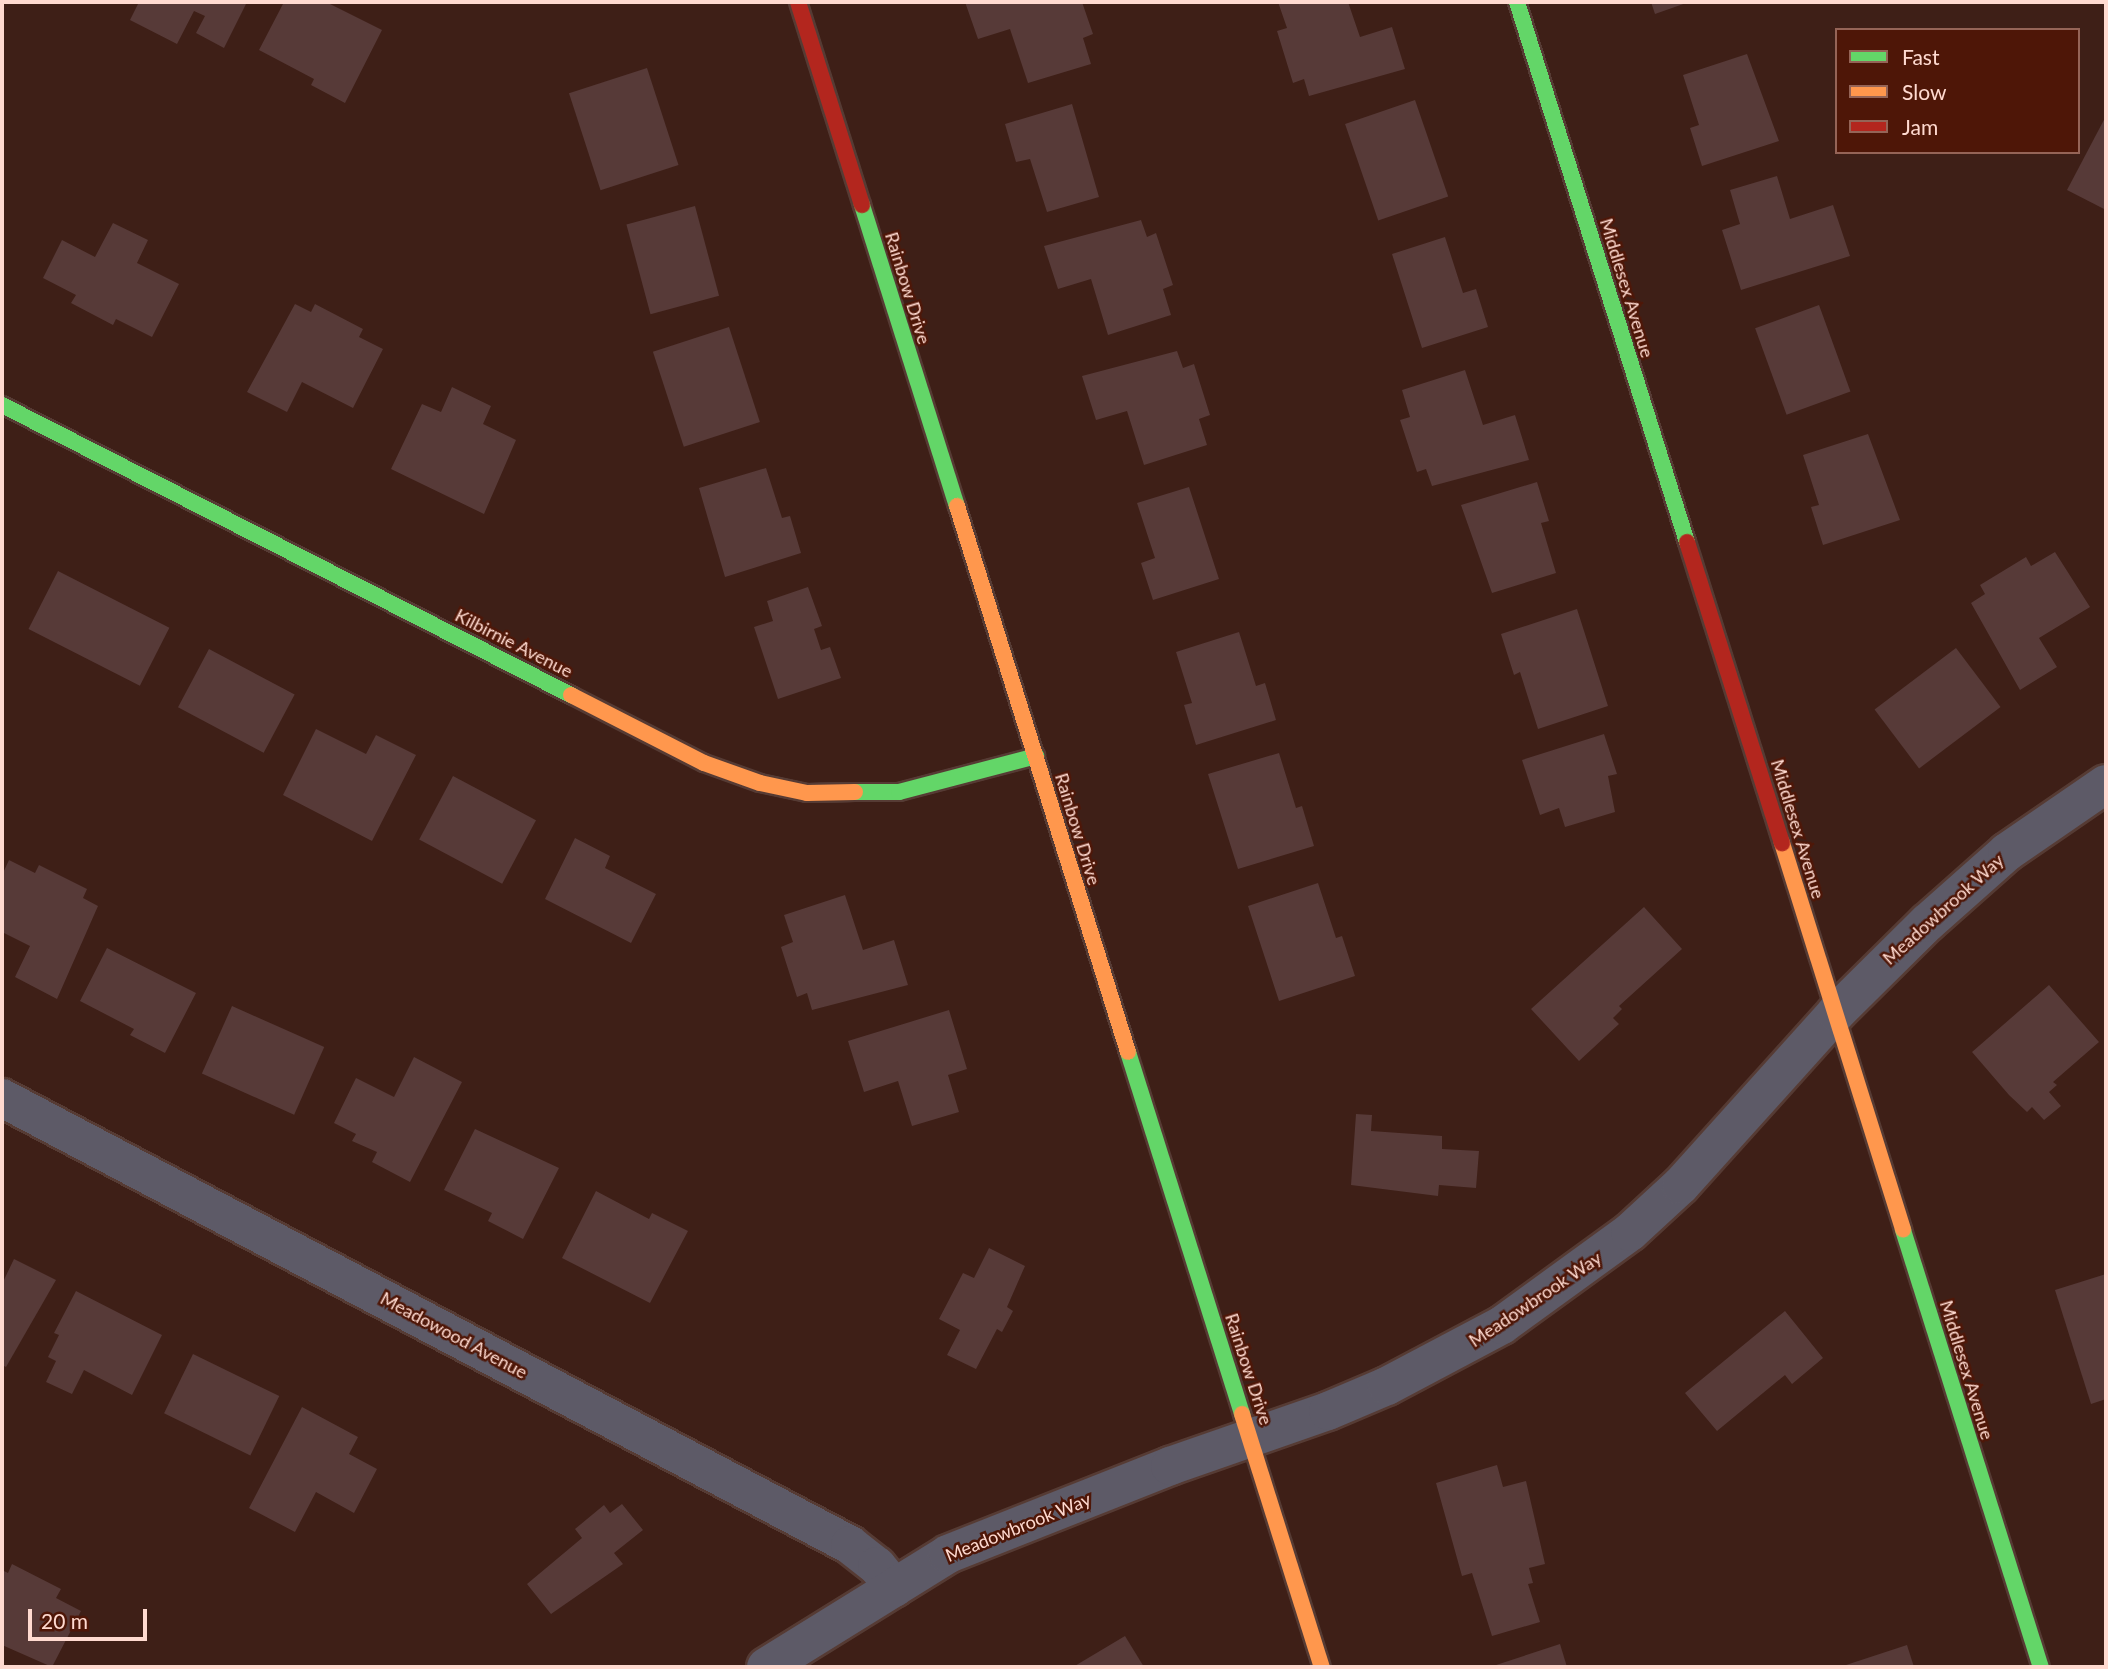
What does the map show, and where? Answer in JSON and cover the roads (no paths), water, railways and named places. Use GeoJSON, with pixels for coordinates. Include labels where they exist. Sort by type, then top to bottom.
{"type":"FeatureCollection","features":[{"type":"Feature","properties":{"kind":"street","name":"Rainbow Drive"},"geometry":{"type":"LineString","coordinates":[[798,2],[1322,1667]]}},
{"type":"Feature","properties":{"kind":"street","name":"Middlesex Avenue"},"geometry":{"type":"LineString","coordinates":[[1517,2],[2041,1667]]}},
{"type":"Feature","properties":{"kind":"street","name":"Kilbirnie Avenue"},"geometry":{"type":"LineString","coordinates":[[2,405],[704,763],[760,783],[818,793],[899,792],[1036,756]]}},
{"type":"Feature","properties":{"kind":"street","name":"Meadowbrook Way"},"geometry":{"type":"LineString","coordinates":[[766,1667],[948,1554],[1250,1438],[1328,1411],[1443,1358],[1502,1325],[1580,1271],[1681,1185],[1836,1013],[2007,852],[2106,785]]}},
{"type":"Feature","properties":{"kind":"street","name":"Meadowood Avenue"},"geometry":{"type":"LineString","coordinates":[[2,1098],[850,1545],[877,1566],[895,1588]]}}]}
